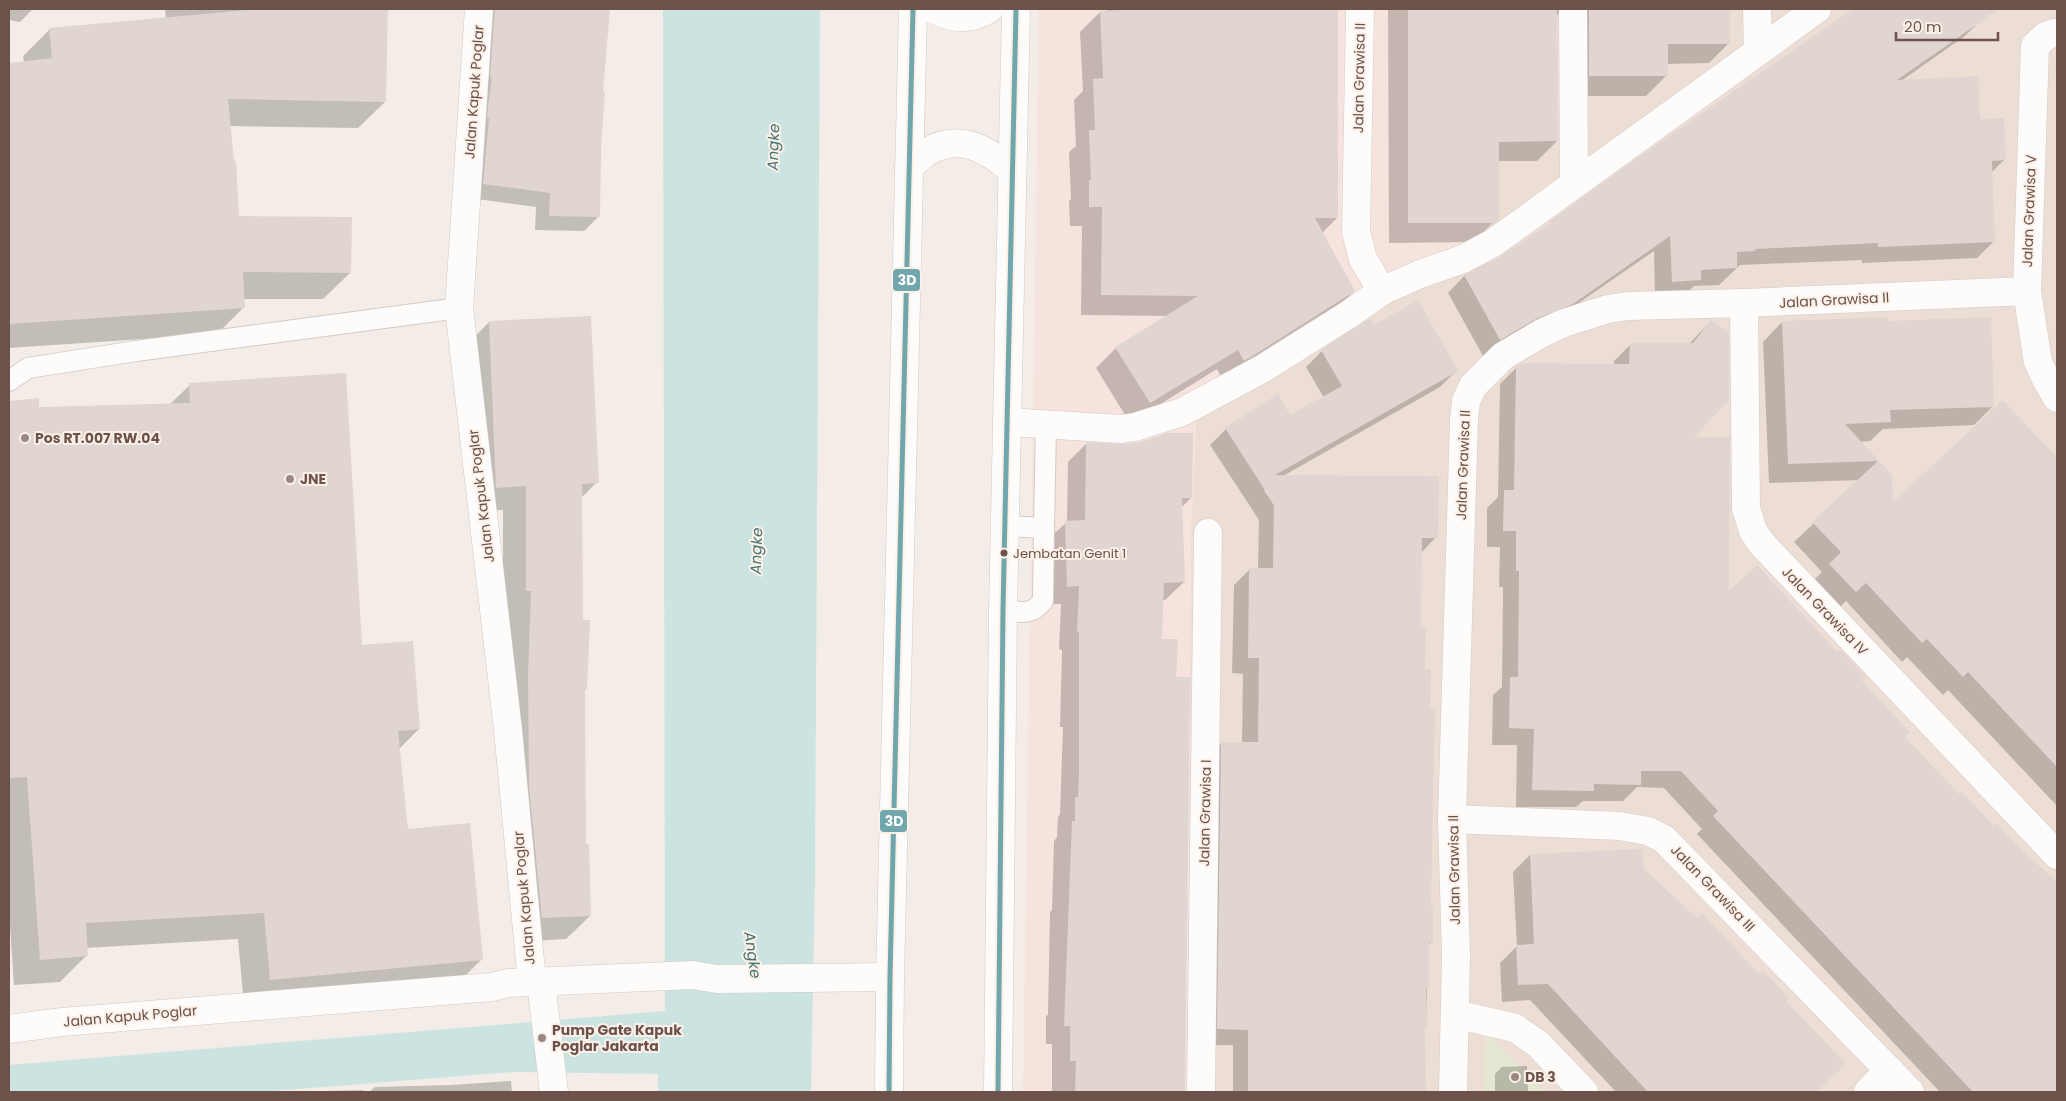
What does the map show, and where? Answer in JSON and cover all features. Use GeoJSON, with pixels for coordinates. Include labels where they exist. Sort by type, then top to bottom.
{"type":"FeatureCollection","features":[{"type":"Feature","properties":{"kind":"street","name":"Jalan Kapuk Poglar"},"geometry":{"type":"LineString","coordinates":[[9,1029],[71,1021],[492,987],[508,983],[548,990],[508,730],[459,308],[479,9]]}},
{"type":"Feature","properties":{"kind":"street"},"geometry":{"type":"LineString","coordinates":[[889,1092],[890,977],[913,9]]}},
{"type":"Feature","properties":{"kind":"street"},"geometry":{"type":"LineString","coordinates":[[933,9],[946,16],[962,19],[980,15],[990,9]]}},
{"type":"Feature","properties":{"kind":"street"},"geometry":{"type":"LineString","coordinates":[[998,1092],[1002,610],[1016,9]]}},
{"type":"Feature","properties":{"kind":"street","name":"Jalan Grawisa II"},"geometry":{"type":"LineString","coordinates":[[1360,9],[1356,232],[1363,259],[1382,291]]}},
{"type":"Feature","properties":{"kind":"street"},"geometry":{"type":"LineString","coordinates":[[1573,9],[1574,184]]}},
{"type":"Feature","properties":{"kind":"street"},"geometry":{"type":"LineString","coordinates":[[1757,9],[1758,50]]}},
{"type":"Feature","properties":{"kind":"street"},"geometry":{"type":"LineString","coordinates":[[1006,422],[1121,429],[1135,427],[1182,412],[1262,369],[1348,315],[1382,291],[1420,274],[1463,259],[1493,243],[1817,9]]}},
{"type":"Feature","properties":{"kind":"street","name":"Jalan Grawisa V"},"geometry":{"type":"LineString","coordinates":[[2057,33],[2042,39],[2035,46],[2027,291],[2038,362],[2046,382],[2057,398]]}},
{"type":"Feature","properties":{"kind":"street"},"geometry":{"type":"LineString","coordinates":[[909,168],[927,152],[945,145],[964,144],[982,148],[996,156],[1012,171]]}},
{"type":"Feature","properties":{"kind":"street","name":"Jalan Grawisa II"},"geometry":{"type":"LineString","coordinates":[[1453,1092],[1456,956],[1452,819],[1464,420],[1466,401],[1473,386],[1503,356],[1542,334],[1585,316],[1628,306],[1744,304],[2027,291]]}},
{"type":"Feature","properties":{"kind":"street","name":"Jalan Grawisa IV"},"geometry":{"type":"LineString","coordinates":[[1744,304],[1746,508],[1753,531],[1762,544],[2057,855]]}},
{"type":"Feature","properties":{"kind":"street","name":"Jalan Grawisa I"},"geometry":{"type":"LineString","coordinates":[[1201,1092],[1208,533]]}},
{"type":"Feature","properties":{"kind":"street","name":"Jalan Grawisa III"},"geometry":{"type":"LineString","coordinates":[[1452,819],[1620,826],[1648,831],[1664,839],[1910,1092]]}},
{"type":"Feature","properties":{"kind":"street"},"geometry":{"type":"LineString","coordinates":[[554,1092],[548,990],[692,975],[717,979],[890,977]]}},
{"type":"Feature","properties":{"kind":"street"},"geometry":{"type":"LineString","coordinates":[[1455,1014],[1515,1028],[1538,1044],[1584,1092]]}},
{"type":"Feature","properties":{"kind":"street"},"geometry":{"type":"LineString","coordinates":[[1868,1092],[1889,1070]]}},
{"type":"Feature","properties":{"kind":"lane"},"geometry":{"type":"LineString","coordinates":[[9,381],[28,368],[136,351],[459,308]]}},
{"type":"Feature","properties":{"kind":"lane"},"geometry":{"type":"LineString","coordinates":[[1002,610],[1025,613],[1036,610],[1042,601],[1046,424]]}},
{"type":"Feature","properties":{"kind":"lane"},"geometry":{"type":"LineString","coordinates":[[1004,526],[1044,528]]}},
{"type":"Feature","properties":{"kind":"shaded area"},"geometry":{"type":"Polygon","coordinates":[[[1039,9],[2057,9],[2057,1092],[1187,1092],[1191,527],[1197,402],[1039,9]]]}},
{"type":"Feature","properties":{"kind":"shaded area"},"geometry":{"type":"Polygon","coordinates":[[[1039,9],[1495,9],[1492,230],[1197,402],[1191,527],[1187,1092],[1023,1092],[1039,9]]]}},
{"type":"Feature","properties":{"kind":"green space"},"geometry":{"type":"Polygon","coordinates":[[[1486,1033],[1545,1092],[1484,1092],[1486,1033]]]}},
{"type":"Feature","properties":{"kind":"water","name":"Angke"},"geometry":{"type":"Polygon","coordinates":[[[663,9],[820,9],[815,878],[811,1092],[658,1092],[658,1074],[513,1072],[261,1092],[9,1092],[9,1065],[665,1011],[663,9]]]}},
{"type":"Feature","properties":{"kind":"building"},"geometry":{"type":"Polygon","coordinates":[[[259,9],[388,9],[386,102],[228,99],[234,161],[236,161],[239,216],[352,217],[351,273],[243,272],[245,308],[9,324],[9,63],[52,58],[49,28],[259,9]]]}},
{"type":"Feature","properties":{"kind":"building"},"geometry":{"type":"Polygon","coordinates":[[[495,9],[610,9],[603,91],[605,92],[601,148],[600,217],[549,216],[550,193],[483,184],[489,118],[487,118],[492,77],[490,77],[495,9]]]}},
{"type":"Feature","properties":{"kind":"building"},"geometry":{"type":"Polygon","coordinates":[[[1143,9],[1338,9],[1338,218],[1315,218],[1355,291],[1244,361],[1238,350],[1150,403],[1115,347],[1198,296],[1101,295],[1102,207],[1089,207],[1089,180],[1091,180],[1089,130],[1095,130],[1093,79],[1103,78],[1100,11],[1143,9]]]}},
{"type":"Feature","properties":{"kind":"building"},"geometry":{"type":"Polygon","coordinates":[[[1408,9],[1557,9],[1558,141],[1499,142],[1499,220],[1495,223],[1408,223],[1408,9]]]}},
{"type":"Feature","properties":{"kind":"building"},"geometry":{"type":"Polygon","coordinates":[[[1589,9],[1730,9],[1730,44],[1668,44],[1668,76],[1589,76],[1589,9]]]}},
{"type":"Feature","properties":{"kind":"building"},"geometry":{"type":"Polygon","coordinates":[[[1853,9],[1999,9],[1897,80],[1978,76],[1980,119],[2004,118],[2006,160],[1992,161],[1995,242],[1878,247],[1878,243],[1755,249],[1756,251],[1737,252],[1737,268],[1701,270],[1701,280],[1672,282],[1670,236],[1573,304],[1536,319],[1500,340],[1464,275],[1500,257],[1552,222],[1549,222],[1630,163],[1853,9]]]}},
{"type":"Feature","properties":{"kind":"building"},"geometry":{"type":"Polygon","coordinates":[[[1418,300],[1458,371],[1275,475],[1439,476],[1438,538],[1422,538],[1421,627],[1426,627],[1425,669],[1431,669],[1430,709],[1435,709],[1431,906],[1433,906],[1433,943],[1429,943],[1429,988],[1426,988],[1426,1091],[1248,1092],[1248,1030],[1217,1029],[1221,742],[1258,742],[1259,658],[1248,658],[1249,568],[1273,568],[1274,504],[1225,428],[1278,394],[1290,415],[1342,386],[1321,350],[1370,318],[1374,325],[1418,300]]]}},
{"type":"Feature","properties":{"kind":"building"},"geometry":{"type":"Polygon","coordinates":[[[591,316],[599,483],[582,484],[583,620],[590,620],[587,689],[585,689],[586,844],[589,844],[591,916],[542,918],[529,787],[528,675],[531,591],[526,591],[526,486],[496,488],[489,321],[591,316]]]}},
{"type":"Feature","properties":{"kind":"building"},"geometry":{"type":"Polygon","coordinates":[[[1887,317],[1887,321],[1991,317],[1994,407],[1890,410],[1891,422],[1845,424],[1892,475],[1893,502],[2003,400],[2057,458],[2057,767],[1968,672],[1963,677],[1927,639],[1922,643],[1866,583],[1856,592],[1829,564],[1841,552],[1812,522],[1878,461],[1788,464],[1782,321],[1887,317]]]}},
{"type":"Feature","properties":{"kind":"building"},"geometry":{"type":"Polygon","coordinates":[[[1711,320],[1729,333],[1729,400],[1694,437],[1730,437],[1729,591],[1757,565],[1837,652],[1840,649],[1866,677],[1862,681],[1910,733],[1905,737],[1959,794],[1962,792],[1993,825],[1996,823],[2057,882],[2057,1092],[1973,1092],[1713,816],[1718,811],[1681,771],[1641,771],[1641,785],[1594,784],[1594,791],[1532,790],[1534,729],[1509,728],[1510,677],[1518,677],[1519,571],[1516,571],[1516,531],[1503,531],[1504,490],[1514,490],[1516,366],[1523,363],[1629,364],[1630,343],[1693,343],[1711,320]]]}},
{"type":"Feature","properties":{"kind":"building"},"geometry":{"type":"Polygon","coordinates":[[[346,373],[362,645],[413,641],[420,729],[398,731],[408,829],[470,823],[483,960],[270,980],[264,913],[86,923],[88,956],[40,960],[27,777],[9,778],[9,401],[39,398],[39,407],[190,403],[189,383],[346,373]]]}},
{"type":"Feature","properties":{"kind":"building"},"geometry":{"type":"Polygon","coordinates":[[[1168,433],[1193,433],[1192,498],[1182,498],[1185,582],[1164,583],[1162,639],[1178,639],[1176,677],[1190,677],[1185,1092],[1075,1092],[1076,1061],[1070,1061],[1070,1026],[1064,1026],[1072,821],[1075,821],[1075,797],[1078,797],[1079,772],[1079,632],[1077,632],[1079,586],[1067,587],[1065,521],[1085,520],[1086,442],[1123,444],[1140,442],[1168,433]]]}},
{"type":"Feature","properties":{"kind":"building"},"geometry":{"type":"Polygon","coordinates":[[[1643,849],[1644,869],[1697,918],[1702,913],[1759,974],[1763,970],[1789,998],[1786,1001],[1846,1064],[1816,1092],[1648,1092],[1548,984],[1518,985],[1516,945],[1534,944],[1530,854],[1643,849]]]}},
{"type":"Feature","properties":{"kind":"transit line","name":"3D"},"geometry":{"type":"LineString","coordinates":[[889,1092],[890,977],[913,9]]}},
{"type":"Feature","properties":{"kind":"transit line","name":"3D"},"geometry":{"type":"LineString","coordinates":[[998,1092],[1003,610],[1016,9]]}},
{"type":"Feature","properties":{"kind":"place","name":"Pos RT.007 RW.04"},"geometry":{"type":"Point","coordinates":[25,438]}},
{"type":"Feature","properties":{"kind":"place","name":"JNE"},"geometry":{"type":"Point","coordinates":[290,479]}},
{"type":"Feature","properties":{"kind":"place","name":"Jembatan Genit 1"},"geometry":{"type":"Point","coordinates":[1004,553]}},
{"type":"Feature","properties":{"kind":"place","name":"Pump Gate Kapuk Poglar Jakarta"},"geometry":{"type":"Point","coordinates":[542,1038]}},
{"type":"Feature","properties":{"kind":"place","name":"DB 3"},"geometry":{"type":"Point","coordinates":[1515,1077]}}]}
